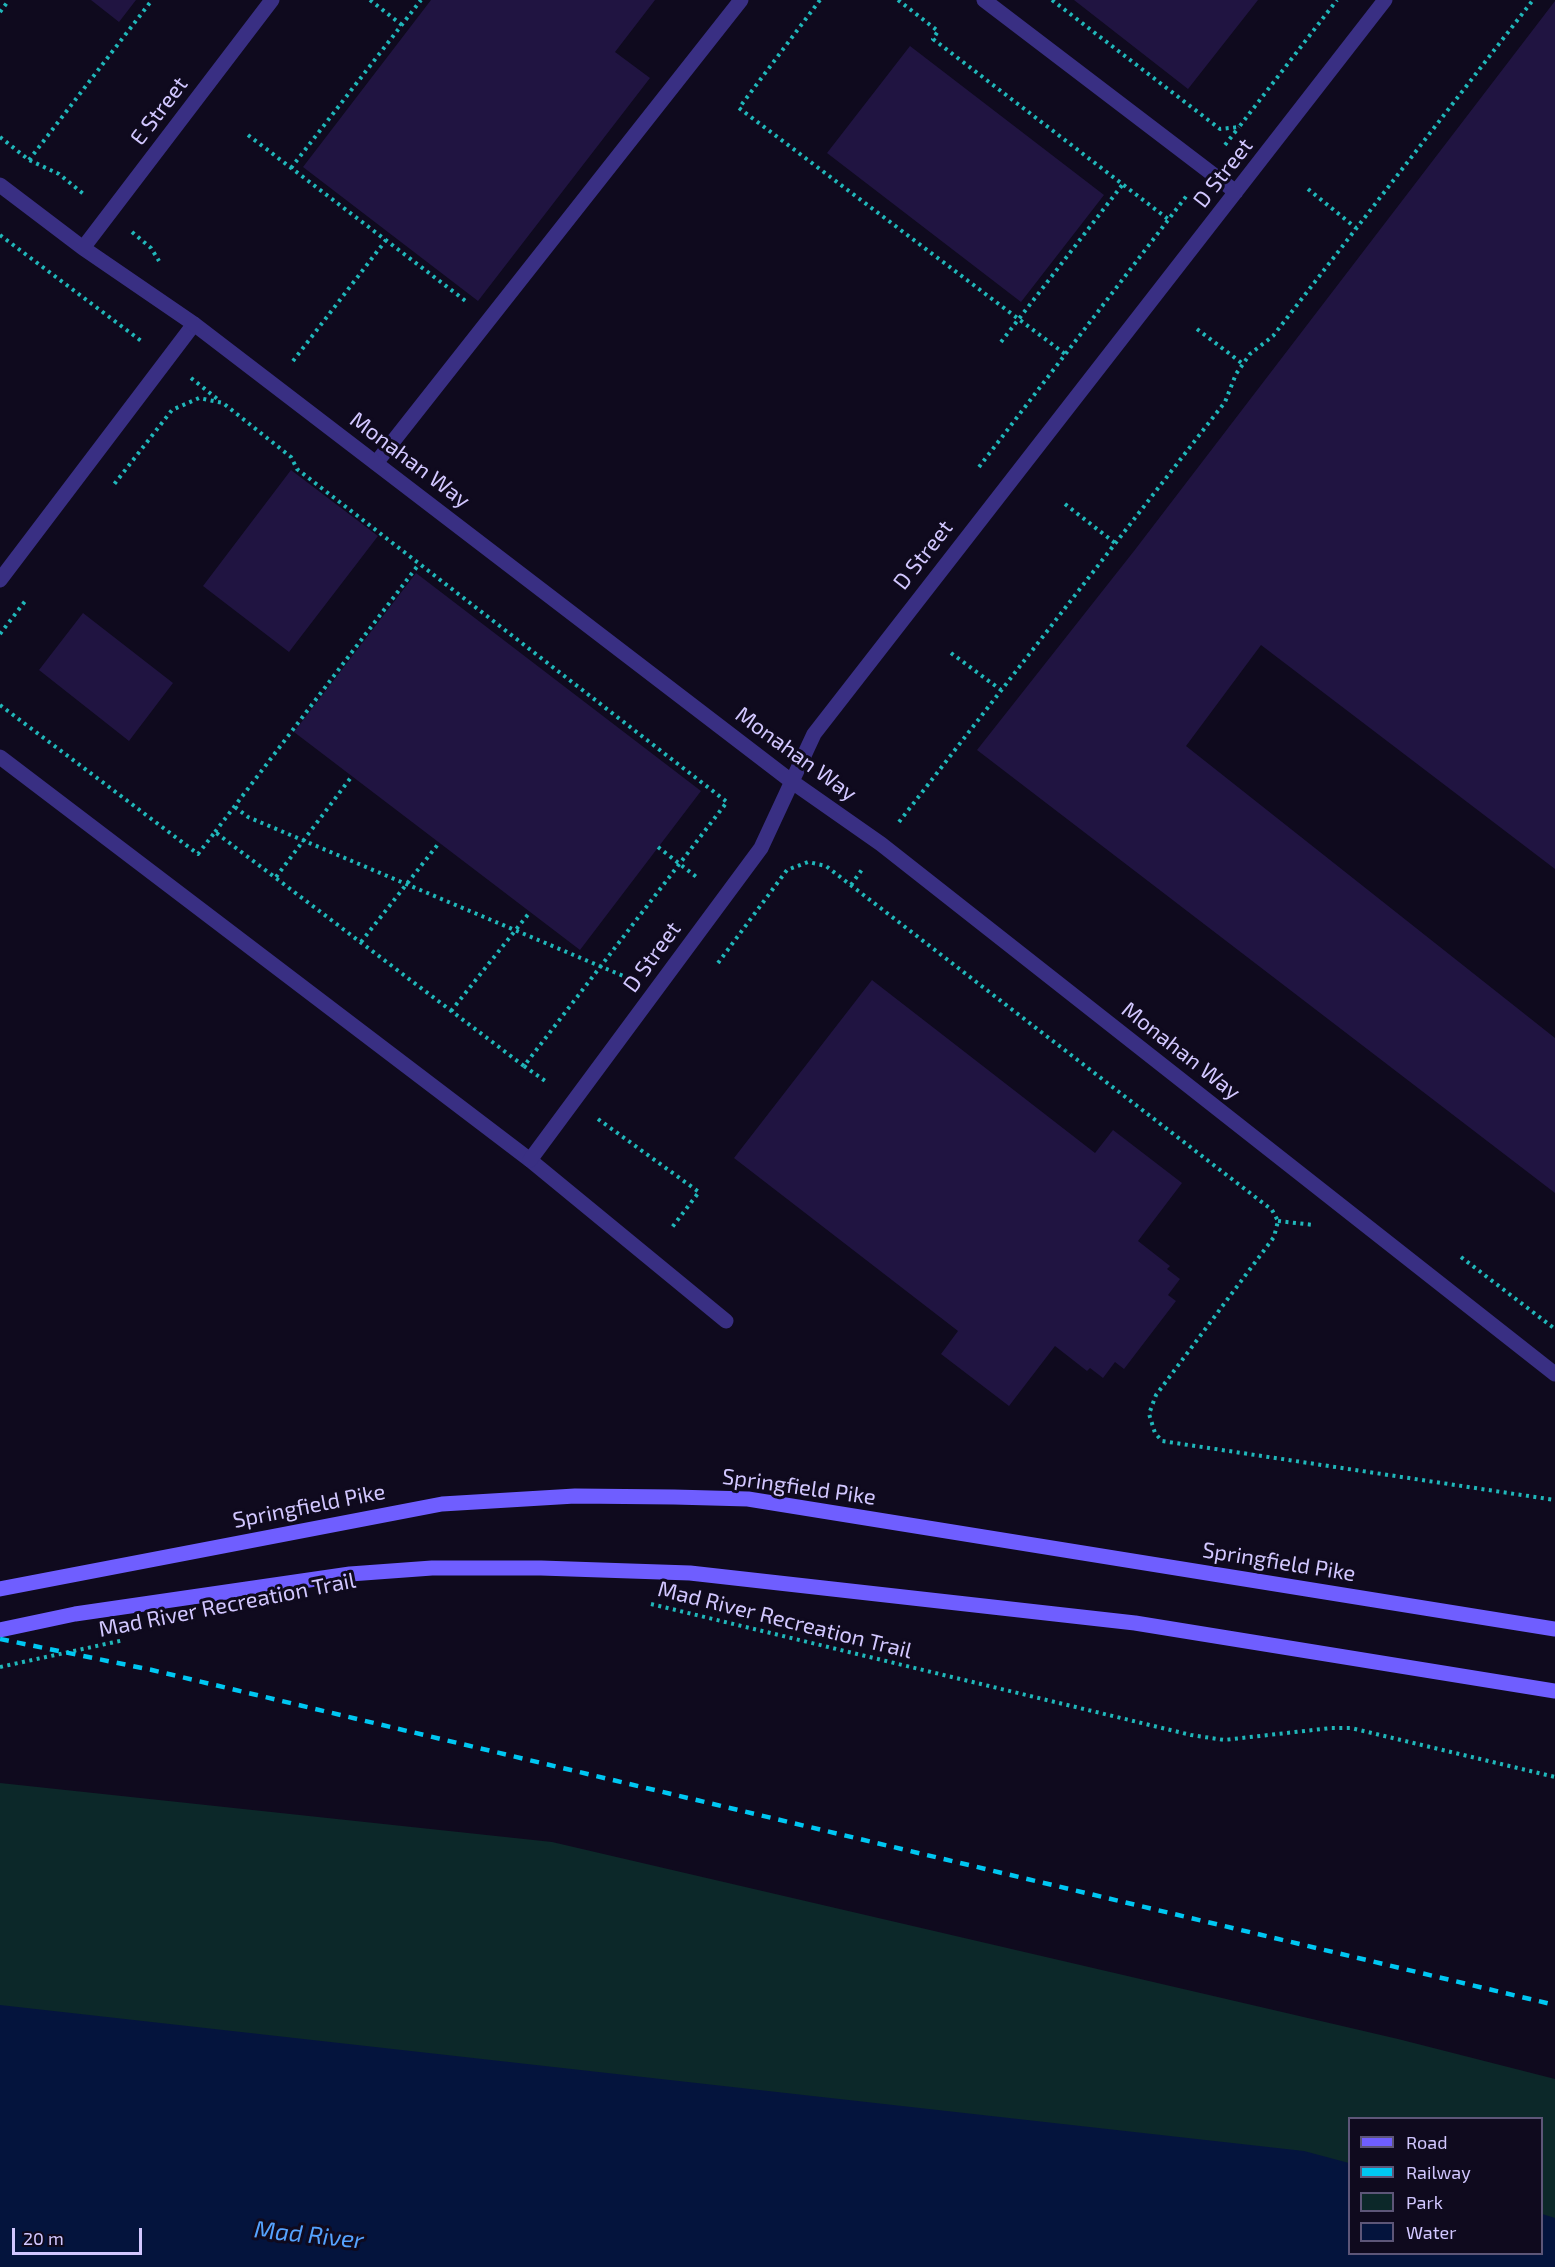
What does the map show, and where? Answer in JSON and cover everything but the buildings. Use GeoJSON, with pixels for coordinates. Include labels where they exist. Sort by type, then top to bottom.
{"type":"FeatureCollection","features":[{"type":"Feature","properties":{"kind":"main road","name":"Springfield Pike"},"geometry":{"type":"LineString","coordinates":[[0,1589],[442,1504],[575,1496],[674,1497],[748,1499],[1555,1629]]}},
{"type":"Feature","properties":{"kind":"main road"},"geometry":{"type":"LineString","coordinates":[[0,1630],[75,1614],[350,1574],[432,1568],[690,1573],[1135,1623],[1555,1691]]}},
{"type":"Feature","properties":{"kind":"street","name":"E Street"},"geometry":{"type":"LineString","coordinates":[[82,248],[272,0]]}},
{"type":"Feature","properties":{"kind":"street"},"geometry":{"type":"LineString","coordinates":[[376,463],[741,0]]}},
{"type":"Feature","properties":{"kind":"street"},"geometry":{"type":"LineString","coordinates":[[984,0],[1236,192]]}},
{"type":"Feature","properties":{"kind":"street","name":"D Street"},"geometry":{"type":"LineString","coordinates":[[530,1160],[761,848],[814,734],[1386,0]]}},
{"type":"Feature","properties":{"kind":"street","name":"Monahan Way"},"geometry":{"type":"LineString","coordinates":[[0,185],[82,248],[194,324],[791,781],[881,844],[1555,1374]]}},
{"type":"Feature","properties":{"kind":"street"},"geometry":{"type":"LineString","coordinates":[[0,580],[194,324]]}},
{"type":"Feature","properties":{"kind":"street"},"geometry":{"type":"LineString","coordinates":[[0,757],[530,1160],[726,1321]]}},
{"type":"Feature","properties":{"kind":"path"},"geometry":{"type":"LineString","coordinates":[[0,12],[9,0]]}},
{"type":"Feature","properties":{"kind":"path"},"geometry":{"type":"LineString","coordinates":[[29,160],[152,0]]}},
{"type":"Feature","properties":{"kind":"path"},"geometry":{"type":"LineString","coordinates":[[370,0],[402,25]]}},
{"type":"Feature","properties":{"kind":"path"},"geometry":{"type":"LineString","coordinates":[[291,168],[421,0]]}},
{"type":"Feature","properties":{"kind":"path"},"geometry":{"type":"LineString","coordinates":[[820,0],[739,108],[1065,354]]}},
{"type":"Feature","properties":{"kind":"path"},"geometry":{"type":"LineString","coordinates":[[898,0],[938,31],[933,39],[1168,219]]}},
{"type":"Feature","properties":{"kind":"path"},"geometry":{"type":"LineString","coordinates":[[1052,0],[1220,129],[1239,127]]}},
{"type":"Feature","properties":{"kind":"path"},"geometry":{"type":"LineString","coordinates":[[979,468],[1336,0]]}},
{"type":"Feature","properties":{"kind":"path"},"geometry":{"type":"LineString","coordinates":[[896,825],[1225,402],[1250,354],[1273,336],[1533,0]]}},
{"type":"Feature","properties":{"kind":"path"},"geometry":{"type":"LineString","coordinates":[[248,135],[476,309]]}},
{"type":"Feature","properties":{"kind":"path"},"geometry":{"type":"LineString","coordinates":[[1001,342],[1123,184]]}},
{"type":"Feature","properties":{"kind":"path"},"geometry":{"type":"LineString","coordinates":[[1308,189],[1357,228]]}},
{"type":"Feature","properties":{"kind":"path"},"geometry":{"type":"LineString","coordinates":[[0,235],[223,403],[291,457],[297,469],[727,802],[524,1066]]}},
{"type":"Feature","properties":{"kind":"path"},"geometry":{"type":"LineString","coordinates":[[292,362],[386,240]]}},
{"type":"Feature","properties":{"kind":"path"},"geometry":{"type":"LineString","coordinates":[[1197,329],[1243,364]]}},
{"type":"Feature","properties":{"kind":"path"},"geometry":{"type":"LineString","coordinates":[[107,494],[172,410],[199,398],[223,403]]}},
{"type":"Feature","properties":{"kind":"path"},"geometry":{"type":"LineString","coordinates":[[1065,504],[1115,543]]}},
{"type":"Feature","properties":{"kind":"path"},"geometry":{"type":"LineString","coordinates":[[0,705],[198,854],[419,564]]}},
{"type":"Feature","properties":{"kind":"path"},"geometry":{"type":"LineString","coordinates":[[0,634],[29,597]]}},
{"type":"Feature","properties":{"kind":"path"},"geometry":{"type":"LineString","coordinates":[[951,653],[1001,690]]}},
{"type":"Feature","properties":{"kind":"path"},"geometry":{"type":"LineString","coordinates":[[276,877],[352,776]]}},
{"type":"Feature","properties":{"kind":"path"},"geometry":{"type":"LineString","coordinates":[[235,807],[248,817],[656,990]]}},
{"type":"Feature","properties":{"kind":"path"},"geometry":{"type":"LineString","coordinates":[[215,832],[524,1066],[699,1192],[670,1230]]}},
{"type":"Feature","properties":{"kind":"path"},"geometry":{"type":"LineString","coordinates":[[361,942],[439,843]]}},
{"type":"Feature","properties":{"kind":"path"},"geometry":{"type":"LineString","coordinates":[[658,847],[724,898]]}},
{"type":"Feature","properties":{"kind":"path"},"geometry":{"type":"LineString","coordinates":[[711,972],[788,870],[808,862],[826,866],[1272,1210],[1278,1221],[1274,1237],[1156,1395],[1149,1414],[1155,1432],[1162,1441],[1555,1500]]}},
{"type":"Feature","properties":{"kind":"path"},"geometry":{"type":"LineString","coordinates":[[451,1011],[530,912]]}},
{"type":"Feature","properties":{"kind":"path"},"geometry":{"type":"LineString","coordinates":[[600,1120],[607,1110]]}},
{"type":"Feature","properties":{"kind":"path"},"geometry":{"type":"LineString","coordinates":[[1278,1221],[1322,1226]]}},
{"type":"Feature","properties":{"kind":"path","name":"Mad River Recreation Trail"},"geometry":{"type":"LineString","coordinates":[[644,1603],[1191,1735],[1224,1740],[1331,1728],[1351,1728],[1555,1777]]}},
{"type":"Feature","properties":{"kind":"path","name":"Mad River Recreation Trail"},"geometry":{"type":"LineString","coordinates":[[0,1666],[129,1640]]}},
{"type":"Feature","properties":{"kind":"green space"},"geometry":{"type":"Polygon","coordinates":[[[0,1783],[552,1842],[1398,2039],[1555,2079],[1555,2267],[0,2267],[0,1783]]]}},
{"type":"Feature","properties":{"kind":"water","name":"Mad River"},"geometry":{"type":"Polygon","coordinates":[[[0,2005],[1304,2151],[1348,2163],[1348,2255],[1543,2255],[1543,2214],[1555,2218],[1555,2267],[0,2267],[0,2005]]]}},
{"type":"Feature","properties":{"kind":"railway"},"geometry":{"type":"LineString","coordinates":[[0,1639],[152,1670],[1555,2005]]}}]}
